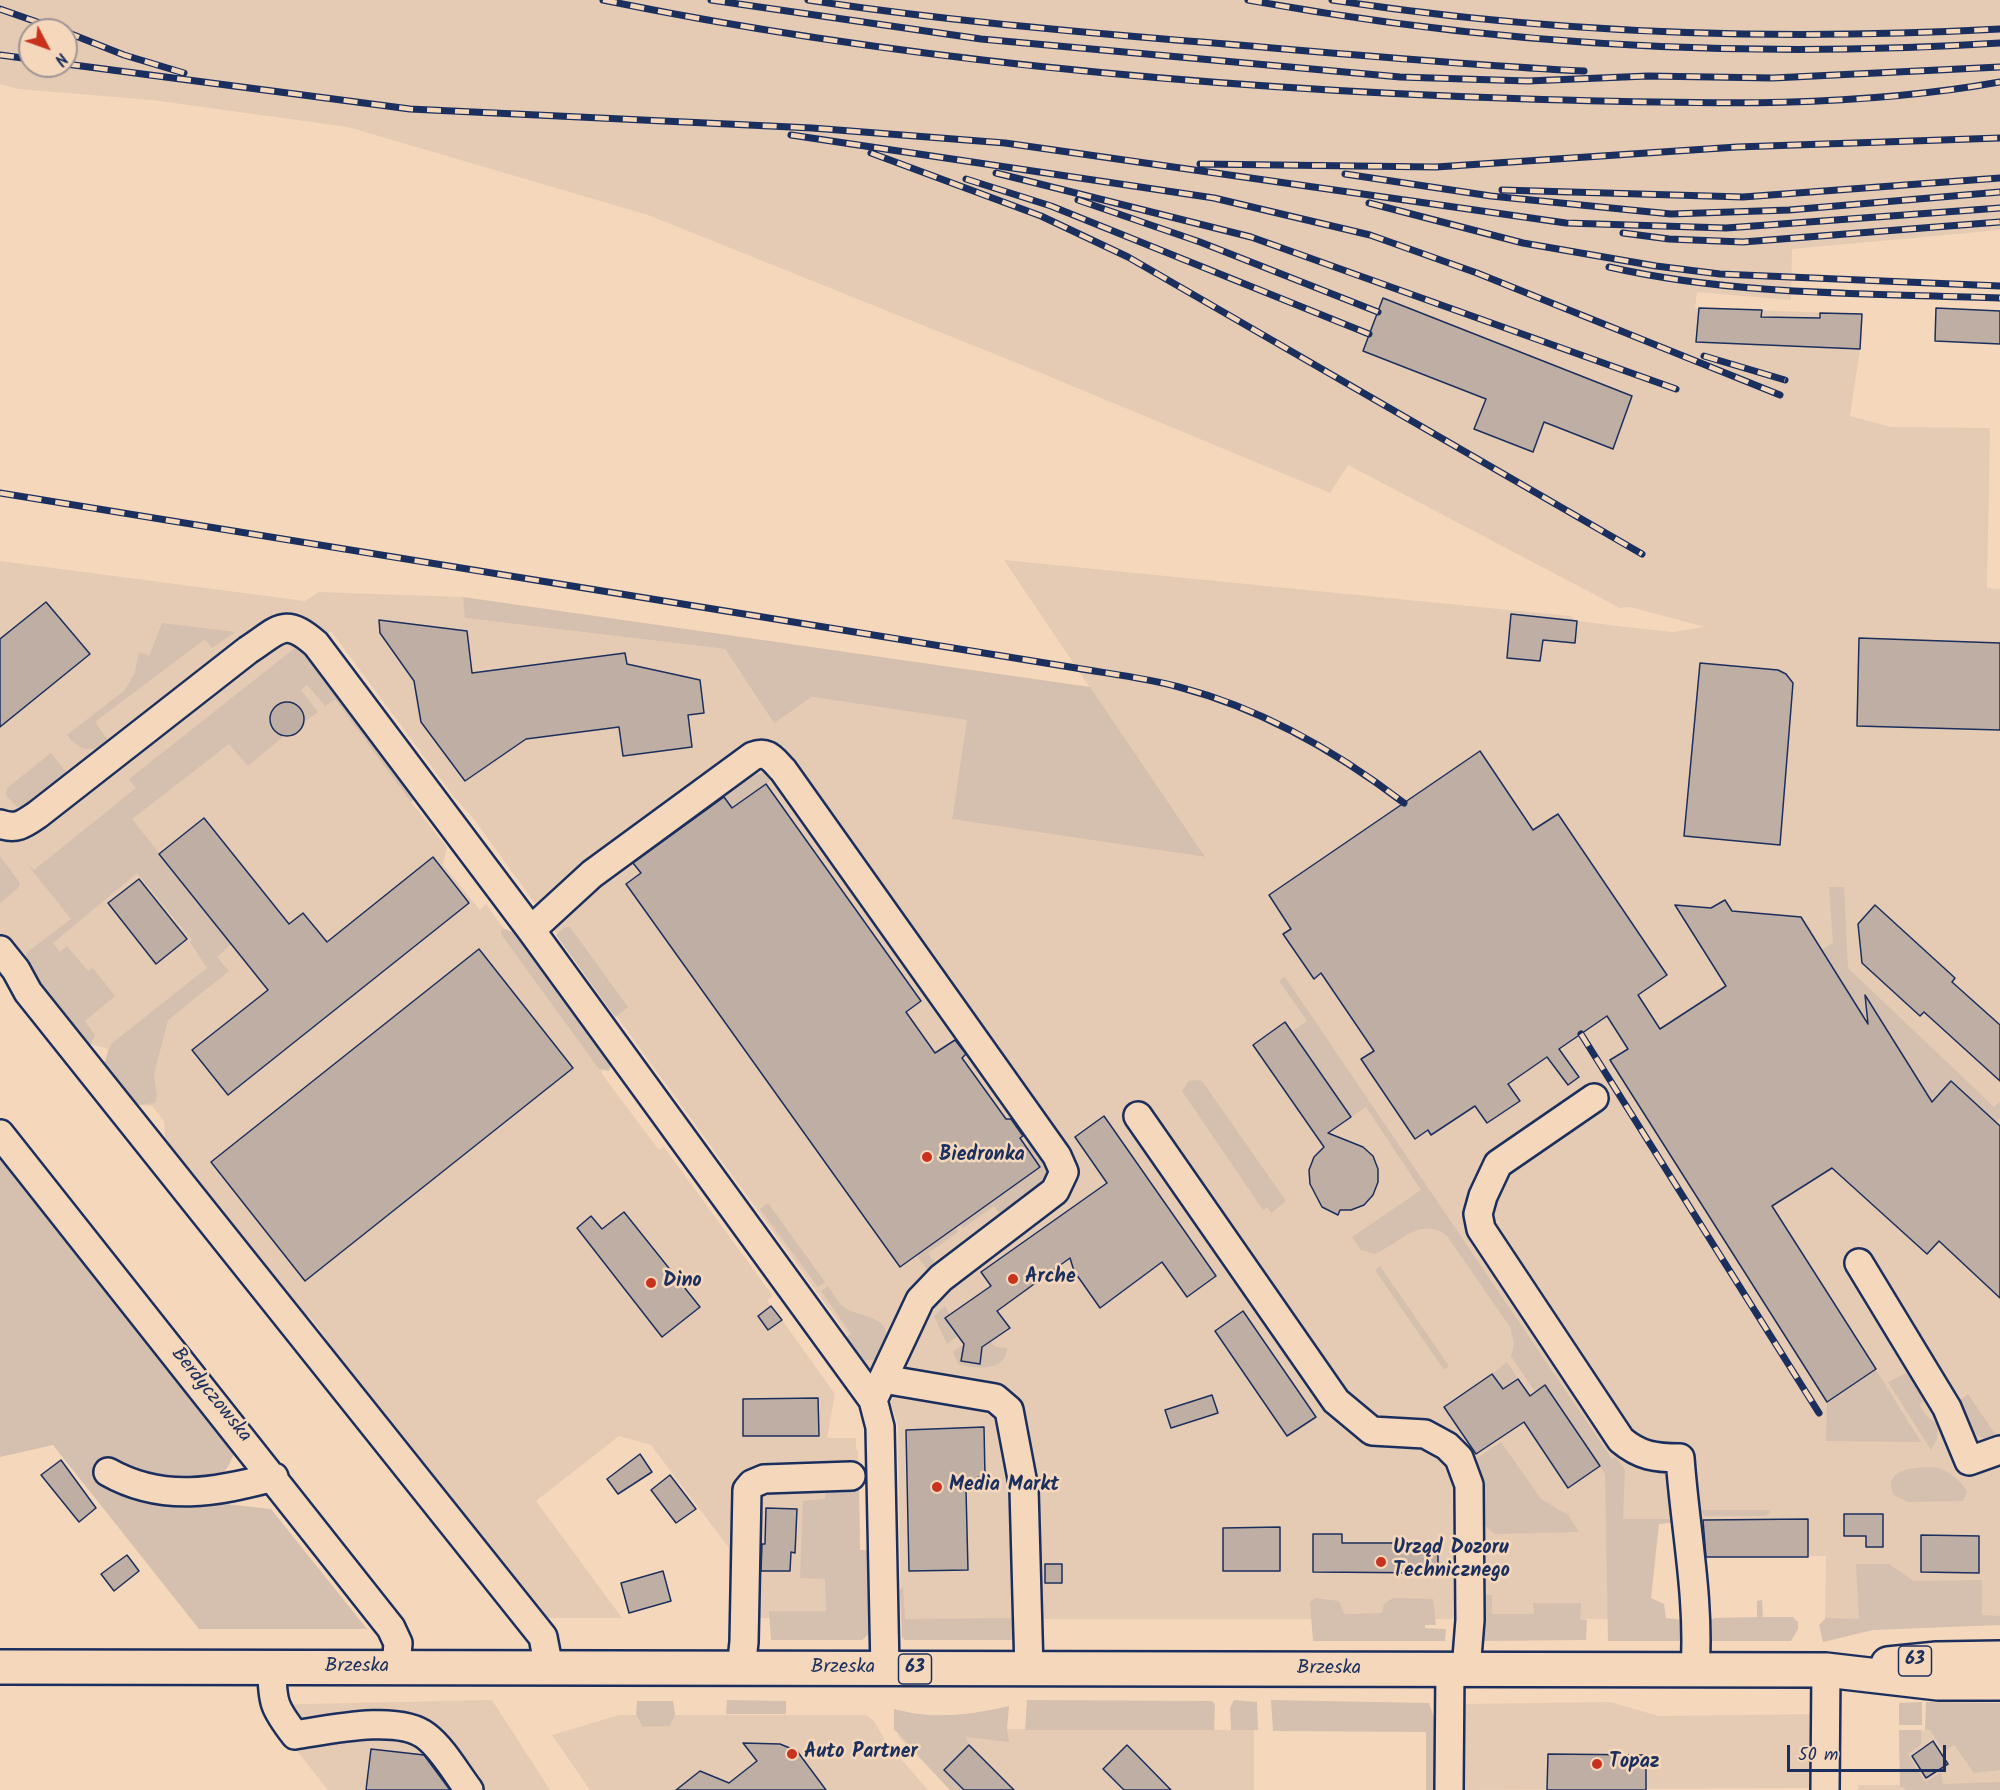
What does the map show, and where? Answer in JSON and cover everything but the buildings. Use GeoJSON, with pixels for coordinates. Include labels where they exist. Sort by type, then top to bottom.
{"type":"FeatureCollection","features":[{"type":"Feature","properties":{"kind":"main road","name":"Brzeska"},"geometry":{"type":"LineString","coordinates":[[1828,1671],[1937,1659],[2000,1658]]}},
{"type":"Feature","properties":{"kind":"main road","name":"Brzeska"},"geometry":{"type":"LineString","coordinates":[[0,1667],[1828,1671],[1938,1683],[2000,1683]]}},
{"type":"Feature","properties":{"kind":"street"},"geometry":{"type":"LineString","coordinates":[[0,824],[10,828],[20,826],[37,815],[248,650],[282,627],[299,629],[316,644],[878,1389],[995,1398],[1009,1410],[1024,1489],[1029,1670]]}},
{"type":"Feature","properties":{"kind":"street"},"geometry":{"type":"LineString","coordinates":[[531,930],[592,874],[753,756],[761,753],[767,754],[783,770],[1057,1156],[1064,1172],[1055,1191],[941,1278],[920,1300],[878,1389],[885,1669]]}},
{"type":"Feature","properties":{"kind":"street"},"geometry":{"type":"LineString","coordinates":[[0,950],[35,1001],[543,1637],[549,1668]]}},
{"type":"Feature","properties":{"kind":"street"},"geometry":{"type":"LineString","coordinates":[[1594,1098],[1498,1164],[1483,1196],[1478,1214],[1481,1229],[1621,1440],[1634,1451],[1655,1458],[1680,1458],[1684,1518],[1695,1604],[1695,1670]]}},
{"type":"Feature","properties":{"kind":"street"},"geometry":{"type":"LineString","coordinates":[[1138,1116],[1336,1401],[1372,1431],[1425,1434],[1447,1446],[1459,1458],[1469,1485],[1470,1620],[1458,1670],[1449,1790]]}},
{"type":"Feature","properties":{"kind":"street","name":"Berdyczowska"},"geometry":{"type":"LineString","coordinates":[[0,1134],[274,1477],[391,1628],[398,1643],[396,1668]]}},
{"type":"Feature","properties":{"kind":"street"},"geometry":{"type":"LineString","coordinates":[[1859,1263],[1947,1408],[1969,1461],[2000,1450]]}},
{"type":"Feature","properties":{"kind":"street"},"geometry":{"type":"LineString","coordinates":[[108,1472],[130,1484],[157,1491],[222,1491],[274,1477]]}},
{"type":"Feature","properties":{"kind":"street"},"geometry":{"type":"LineString","coordinates":[[741,1669],[745,1634],[747,1490],[752,1484],[764,1479],[850,1476]]}},
{"type":"Feature","properties":{"kind":"street"},"geometry":{"type":"LineString","coordinates":[[272,1668],[272,1693],[276,1712],[295,1735],[385,1725],[417,1730],[428,1737],[469,1790]]}},
{"type":"Feature","properties":{"kind":"street"},"geometry":{"type":"LineString","coordinates":[[1825,1790],[1828,1671]]}},
{"type":"Feature","properties":{"kind":"shaded area"},"geometry":{"type":"Polygon","coordinates":[[[0,0],[2000,0],[2000,230],[1792,249],[1791,300],[1697,292],[1695,308],[1862,314],[1860,349],[1850,416],[1891,427],[1990,428],[1987,588],[2000,589],[2000,1620],[1825,1620],[1826,1556],[1702,1557],[1703,1520],[1684,1519],[1655,1520],[1613,1619],[901,1619],[898,1425],[893,1410],[840,1342],[848,1335],[473,818],[454,797],[331,631],[316,644],[411,794],[411,802],[447,847],[443,865],[480,910],[486,904],[602,1064],[602,1074],[659,1150],[664,1147],[773,1296],[767,1300],[771,1306],[758,1316],[768,1330],[782,1320],[835,1394],[827,1438],[856,1438],[861,1618],[729,1618],[729,1548],[651,1445],[619,1436],[536,1501],[622,1618],[548,1618],[533,1610],[327,1347],[325,1336],[309,1316],[298,1314],[166,1147],[164,1121],[152,1106],[136,1105],[104,1065],[108,1049],[90,1044],[26,964],[3,978],[0,974],[0,561],[305,601],[319,592],[463,597],[466,618],[725,649],[774,722],[812,697],[968,720],[952,818],[1204,857],[1004,560],[1570,616],[1578,621],[1673,632],[1705,627],[1630,607],[1620,608],[1348,465],[1330,493],[1012,361],[648,215],[348,127],[152,100],[18,89],[0,84],[0,0]]]}},
{"type":"Feature","properties":{"kind":"shaded area"},"geometry":{"type":"Polygon","coordinates":[[[463,597],[1090,687],[1205,857],[952,819],[967,720],[812,697],[774,723],[725,649],[465,618],[463,597]]]}},
{"type":"Feature","properties":{"kind":"shaded area"},"geometry":{"type":"Polygon","coordinates":[[[162,623],[235,632],[212,648],[205,639],[95,722],[108,740],[97,748],[81,748],[67,735],[125,690],[135,672],[139,652],[149,656],[162,623]]]}},
{"type":"Feature","properties":{"kind":"shaded area"},"geometry":{"type":"Polygon","coordinates":[[[300,644],[416,797],[411,802],[335,699],[325,706],[307,685],[301,690],[318,712],[304,722],[302,709],[295,703],[287,703],[278,707],[269,722],[273,730],[284,736],[248,766],[229,744],[132,819],[231,944],[217,957],[229,971],[168,1020],[154,1074],[157,1096],[155,1103],[136,1105],[104,1065],[111,1044],[207,968],[190,942],[192,940],[137,873],[53,943],[60,952],[67,946],[88,971],[93,968],[115,996],[85,1021],[95,1035],[88,1049],[27,972],[26,953],[71,919],[27,864],[34,870],[136,788],[129,779],[300,644]]]}},
{"type":"Feature","properties":{"kind":"shaded area"},"geometry":{"type":"Polygon","coordinates":[[[51,753],[66,772],[65,783],[27,809],[16,806],[6,795],[7,788],[51,753]]]}},
{"type":"Feature","properties":{"kind":"shaded area"},"geometry":{"type":"Polygon","coordinates":[[[764,773],[774,778],[732,808],[724,797],[727,792],[746,778],[764,773]]]}},
{"type":"Feature","properties":{"kind":"shaded area"},"geometry":{"type":"Polygon","coordinates":[[[0,856],[20,883],[18,888],[0,903],[0,856]]]}},
{"type":"Feature","properties":{"kind":"shaded area"},"geometry":{"type":"Polygon","coordinates":[[[1829,887],[1844,887],[1848,968],[1994,1107],[2000,1102],[2000,1118],[1996,1122],[1951,1081],[1922,1113],[1889,1110],[1918,1079],[1875,1012],[1864,1018],[1821,950],[1833,943],[1829,887]]]}},
{"type":"Feature","properties":{"kind":"shaded area"},"geometry":{"type":"Polygon","coordinates":[[[565,927],[570,927],[628,1007],[615,1017],[556,935],[565,927]]]}},
{"type":"Feature","properties":{"kind":"shaded area"},"geometry":{"type":"Polygon","coordinates":[[[501,930],[513,932],[611,1066],[609,1071],[599,1069],[501,934],[501,930]]]}},
{"type":"Feature","properties":{"kind":"shaded area"},"geometry":{"type":"Polygon","coordinates":[[[1285,977],[1612,1459],[1616,1457],[1625,1470],[1623,1519],[1672,1519],[1670,1523],[1659,1524],[1651,1598],[1664,1604],[1666,1618],[1684,1620],[1683,1641],[1608,1641],[1605,1474],[1545,1385],[1535,1392],[1511,1356],[1514,1344],[1510,1327],[1447,1236],[1437,1230],[1419,1230],[1375,1254],[1361,1250],[1352,1237],[1421,1190],[1366,1107],[1351,1117],[1292,1031],[1307,1021],[1279,981],[1285,977]]]}},
{"type":"Feature","properties":{"kind":"shaded area"},"geometry":{"type":"Polygon","coordinates":[[[1189,1081],[1202,1081],[1286,1201],[1271,1213],[1267,1207],[1263,1210],[1182,1091],[1189,1081]]]}},
{"type":"Feature","properties":{"kind":"shaded area"},"geometry":{"type":"Polygon","coordinates":[[[1032,1142],[1050,1169],[1045,1185],[1004,1219],[994,1206],[963,1228],[960,1224],[1040,1167],[1026,1147],[1032,1142]]]}},
{"type":"Feature","properties":{"kind":"shaded area"},"geometry":{"type":"Polygon","coordinates":[[[0,1149],[237,1447],[228,1467],[220,1476],[225,1504],[271,1509],[367,1629],[199,1629],[53,1445],[0,1457],[0,1149]]]}},
{"type":"Feature","properties":{"kind":"shaded area"},"geometry":{"type":"Polygon","coordinates":[[[768,1203],[825,1282],[818,1287],[760,1209],[768,1203]]]}},
{"type":"Feature","properties":{"kind":"shaded area"},"geometry":{"type":"Polygon","coordinates":[[[955,1227],[958,1232],[928,1253],[938,1267],[929,1272],[917,1255],[955,1227]]]}},
{"type":"Feature","properties":{"kind":"shaded area"},"geometry":{"type":"Polygon","coordinates":[[[1380,1266],[1449,1366],[1444,1370],[1375,1270],[1380,1266]]]}},
{"type":"Feature","properties":{"kind":"shaded area"},"geometry":{"type":"Polygon","coordinates":[[[828,1286],[842,1306],[873,1318],[883,1326],[886,1331],[884,1342],[880,1353],[874,1360],[858,1361],[840,1342],[851,1334],[821,1291],[828,1286]]]}},
{"type":"Feature","properties":{"kind":"shaded area"},"geometry":{"type":"Polygon","coordinates":[[[945,1306],[950,1315],[946,1319],[958,1336],[947,1344],[934,1316],[945,1306]]]}},
{"type":"Feature","properties":{"kind":"shaded area"},"geometry":{"type":"Polygon","coordinates":[[[991,1342],[996,1347],[1007,1348],[1005,1356],[996,1365],[973,1367],[958,1364],[953,1352],[964,1344],[961,1361],[979,1364],[982,1347],[991,1342]]]}},
{"type":"Feature","properties":{"kind":"shaded area"},"geometry":{"type":"Polygon","coordinates":[[[1507,1362],[1518,1379],[1503,1389],[1492,1374],[1507,1362]]]}},
{"type":"Feature","properties":{"kind":"shaded area"},"geometry":{"type":"Polygon","coordinates":[[[1876,1370],[1921,1442],[1826,1441],[1827,1402],[1876,1370]]]}},
{"type":"Feature","properties":{"kind":"shaded area"},"geometry":{"type":"Polygon","coordinates":[[[1906,1373],[1916,1377],[1930,1399],[1919,1404],[1926,1416],[1938,1424],[1937,1439],[1931,1450],[1888,1382],[1906,1373]]]}},
{"type":"Feature","properties":{"kind":"shaded area"},"geometry":{"type":"Polygon","coordinates":[[[1968,1394],[1999,1440],[1983,1438],[1972,1430],[1955,1403],[1968,1394]]]}},
{"type":"Feature","properties":{"kind":"shaded area"},"geometry":{"type":"Polygon","coordinates":[[[1501,1442],[1541,1499],[1568,1515],[1579,1532],[1495,1534],[1485,1526],[1477,1458],[1501,1442]]]}},
{"type":"Feature","properties":{"kind":"shaded area"},"geometry":{"type":"Polygon","coordinates":[[[1935,1467],[1950,1473],[1961,1483],[1967,1492],[1963,1501],[1908,1502],[1894,1495],[1891,1486],[1897,1474],[1911,1469],[1935,1467]]]}},
{"type":"Feature","properties":{"kind":"shaded area"},"geometry":{"type":"Polygon","coordinates":[[[859,1490],[860,1550],[873,1550],[870,1633],[862,1640],[771,1640],[769,1611],[826,1611],[825,1579],[800,1578],[803,1501],[825,1499],[826,1492],[859,1490]]]}},
{"type":"Feature","properties":{"kind":"shaded area"},"geometry":{"type":"Polygon","coordinates":[[[1701,1510],[1769,1510],[1770,1512],[1766,1516],[1704,1516],[1701,1510]]]}},
{"type":"Feature","properties":{"kind":"shaded area"},"geometry":{"type":"Polygon","coordinates":[[[1856,1564],[1889,1564],[1914,1581],[1982,1580],[1982,1615],[2000,1616],[2000,1625],[1873,1630],[1823,1642],[1819,1625],[1826,1618],[1859,1619],[1856,1564]]]}},
{"type":"Feature","properties":{"kind":"shaded area"},"geometry":{"type":"Polygon","coordinates":[[[903,1587],[905,1619],[1015,1618],[1015,1640],[905,1640],[902,1637],[900,1590],[903,1587]]]}},
{"type":"Feature","properties":{"kind":"shaded area"},"geometry":{"type":"Polygon","coordinates":[[[1480,1594],[1492,1595],[1492,1614],[1534,1614],[1533,1603],[1581,1603],[1580,1619],[1587,1620],[1586,1640],[1481,1641],[1480,1594]]]}},
{"type":"Feature","properties":{"kind":"shaded area"},"geometry":{"type":"Polygon","coordinates":[[[1315,1598],[1339,1601],[1344,1614],[1382,1613],[1384,1604],[1393,1598],[1433,1599],[1436,1625],[1425,1625],[1425,1628],[1446,1629],[1445,1641],[1313,1641],[1310,1602],[1315,1598]]]}},
{"type":"Feature","properties":{"kind":"shaded area"},"geometry":{"type":"Polygon","coordinates":[[[1762,1600],[1763,1617],[1793,1617],[1798,1622],[1798,1629],[1791,1641],[1712,1641],[1709,1622],[1714,1618],[1757,1617],[1757,1601],[1762,1600]]]}},
{"type":"Feature","properties":{"kind":"shaded area"},"geometry":{"type":"Polygon","coordinates":[[[492,1700],[550,1790],[328,1790],[260,1705],[492,1700]]]}},
{"type":"Feature","properties":{"kind":"shaded area"},"geometry":{"type":"Polygon","coordinates":[[[727,1700],[786,1701],[786,1714],[726,1714],[727,1700]]]}},
{"type":"Feature","properties":{"kind":"shaded area"},"geometry":{"type":"Polygon","coordinates":[[[1027,1700],[1212,1701],[1215,1705],[1214,1730],[1025,1730],[1027,1700]]]}},
{"type":"Feature","properties":{"kind":"shaded area"},"geometry":{"type":"Polygon","coordinates":[[[1234,1700],[1257,1702],[1258,1730],[1231,1730],[1230,1708],[1234,1700]]]}},
{"type":"Feature","properties":{"kind":"shaded area"},"geometry":{"type":"Polygon","coordinates":[[[1271,1700],[1429,1703],[1435,1721],[1435,1790],[1426,1790],[1426,1732],[1273,1731],[1271,1700]]]}},
{"type":"Feature","properties":{"kind":"shaded area"},"geometry":{"type":"Polygon","coordinates":[[[637,1701],[673,1701],[675,1714],[670,1726],[643,1727],[636,1714],[637,1701]]]}},
{"type":"Feature","properties":{"kind":"shaded area"},"geometry":{"type":"Polygon","coordinates":[[[1610,1702],[1659,1716],[1818,1714],[1815,1788],[1462,1790],[1464,1704],[1610,1702]]]}},
{"type":"Feature","properties":{"kind":"shaded area"},"geometry":{"type":"Polygon","coordinates":[[[1922,1702],[1922,1725],[1899,1725],[1899,1703],[1922,1702]]]}},
{"type":"Feature","properties":{"kind":"shaded area"},"geometry":{"type":"Polygon","coordinates":[[[1926,1702],[2000,1703],[2000,1770],[1974,1773],[1954,1745],[1944,1752],[1930,1730],[1925,1730],[1926,1702]]]}},
{"type":"Feature","properties":{"kind":"shaded area"},"geometry":{"type":"Polygon","coordinates":[[[1009,1706],[1007,1729],[1009,1742],[966,1737],[969,1745],[944,1770],[964,1790],[950,1790],[894,1729],[894,1709],[923,1714],[952,1715],[1009,1706]]]}},
{"type":"Feature","properties":{"kind":"shaded area"},"geometry":{"type":"Polygon","coordinates":[[[619,1715],[866,1715],[874,1721],[886,1742],[928,1790],[590,1790],[552,1735],[619,1715]]]}},
{"type":"Feature","properties":{"kind":"shaded area"},"geometry":{"type":"Polygon","coordinates":[[[1007,1729],[1254,1730],[1254,1790],[950,1790],[897,1735],[1007,1729]]]}},
{"type":"Feature","properties":{"kind":"shaded area"},"geometry":{"type":"Polygon","coordinates":[[[1899,1730],[2000,1731],[2000,1790],[1858,1790],[1858,1785],[1900,1785],[1899,1730]]]}},
{"type":"Feature","properties":{"kind":"shaded area"},"geometry":{"type":"Polygon","coordinates":[[[1899,1730],[1921,1730],[1921,1745],[1908,1754],[1925,1782],[1941,1772],[1943,1784],[2000,1782],[2000,1790],[1907,1790],[1900,1786],[1899,1730]]]}},
{"type":"Feature","properties":{"kind":"railway"},"geometry":{"type":"LineString","coordinates":[[603,0],[717,22],[947,56],[1180,80],[1296,88],[1528,99],[1705,103],[1824,101],[1883,97],[2000,82]]}},
{"type":"Feature","properties":{"kind":"railway"},"geometry":{"type":"LineString","coordinates":[[711,0],[981,39],[1400,77],[1528,81],[1648,76],[1773,78],[2000,67]]}},
{"type":"Feature","properties":{"kind":"railway"},"geometry":{"type":"LineString","coordinates":[[808,0],[941,18],[1075,31],[1426,61],[1584,71]]}},
{"type":"Feature","properties":{"kind":"railway"},"geometry":{"type":"LineString","coordinates":[[1248,0],[1435,28],[1529,38],[1623,44],[1812,49],[1906,48],[2000,43]]}},
{"type":"Feature","properties":{"kind":"railway"},"geometry":{"type":"LineString","coordinates":[[1332,0],[1499,21],[1666,32],[1833,34],[2000,29]]}},
{"type":"Feature","properties":{"kind":"railway"},"geometry":{"type":"LineString","coordinates":[[0,9],[26,18]]}},
{"type":"Feature","properties":{"kind":"railway"},"geometry":{"type":"LineString","coordinates":[[78,37],[124,55],[184,73]]}},
{"type":"Feature","properties":{"kind":"railway"},"geometry":{"type":"LineString","coordinates":[[0,55],[18,57]]}},
{"type":"Feature","properties":{"kind":"railway"},"geometry":{"type":"LineString","coordinates":[[78,66],[410,109],[812,128],[1005,143],[1566,223],[1726,228],[2000,208]]}},
{"type":"Feature","properties":{"kind":"railway"},"geometry":{"type":"LineString","coordinates":[[791,135],[1214,198],[1370,235],[1477,273],[1780,395]]}},
{"type":"Feature","properties":{"kind":"railway"},"geometry":{"type":"LineString","coordinates":[[1200,164],[1436,167],[1737,147],[2000,138]]}},
{"type":"Feature","properties":{"kind":"railway"},"geometry":{"type":"LineString","coordinates":[[871,153],[1041,216],[1128,257],[1642,554]]}},
{"type":"Feature","properties":{"kind":"railway"},"geometry":{"type":"LineString","coordinates":[[996,173],[1251,237],[1676,389]]}},
{"type":"Feature","properties":{"kind":"railway"},"geometry":{"type":"LineString","coordinates":[[1345,174],[1491,196],[1671,214],[1789,210],[2000,192]]}},
{"type":"Feature","properties":{"kind":"railway"},"geometry":{"type":"LineString","coordinates":[[1502,190],[1743,197],[2000,178]]}},
{"type":"Feature","properties":{"kind":"railway"},"geometry":{"type":"LineString","coordinates":[[966,179],[1051,206],[1369,334]]}},
{"type":"Feature","properties":{"kind":"railway"},"geometry":{"type":"LineString","coordinates":[[1078,200],[1200,242],[1378,312]]}},
{"type":"Feature","properties":{"kind":"railway"},"geometry":{"type":"LineString","coordinates":[[1369,203],[1523,243],[1656,266],[1720,274],[2000,286]]}},
{"type":"Feature","properties":{"kind":"railway"},"geometry":{"type":"LineString","coordinates":[[1623,233],[1669,239],[1743,242],[2000,222]]}},
{"type":"Feature","properties":{"kind":"railway"},"geometry":{"type":"LineString","coordinates":[[1609,267],[1706,283],[1803,292],[2000,298]]}},
{"type":"Feature","properties":{"kind":"railway"},"geometry":{"type":"LineString","coordinates":[[1704,356],[1785,380]]}},
{"type":"Feature","properties":{"kind":"railway"},"geometry":{"type":"LineString","coordinates":[[0,493],[1167,684],[1240,707],[1298,734],[1352,766],[1404,803]]}},
{"type":"Feature","properties":{"kind":"railway"},"geometry":{"type":"LineString","coordinates":[[1581,1034],[1819,1413]]}},
{"type":"Feature","properties":{"kind":"place","name":"Biedronka"},"geometry":{"type":"Point","coordinates":[927,1157]}},
{"type":"Feature","properties":{"kind":"place","name":"Arche"},"geometry":{"type":"Point","coordinates":[1013,1279]}},
{"type":"Feature","properties":{"kind":"place","name":"Dino"},"geometry":{"type":"Point","coordinates":[651,1283]}},
{"type":"Feature","properties":{"kind":"place","name":"Media Markt"},"geometry":{"type":"Point","coordinates":[937,1487]}},
{"type":"Feature","properties":{"kind":"place","name":"Urząd Dozoru Technicznego"},"geometry":{"type":"Point","coordinates":[1381,1562]}},
{"type":"Feature","properties":{"kind":"place","name":"Auto Partner"},"geometry":{"type":"Point","coordinates":[792,1754]}},
{"type":"Feature","properties":{"kind":"place","name":"Topaz"},"geometry":{"type":"Point","coordinates":[1597,1764]}}]}
